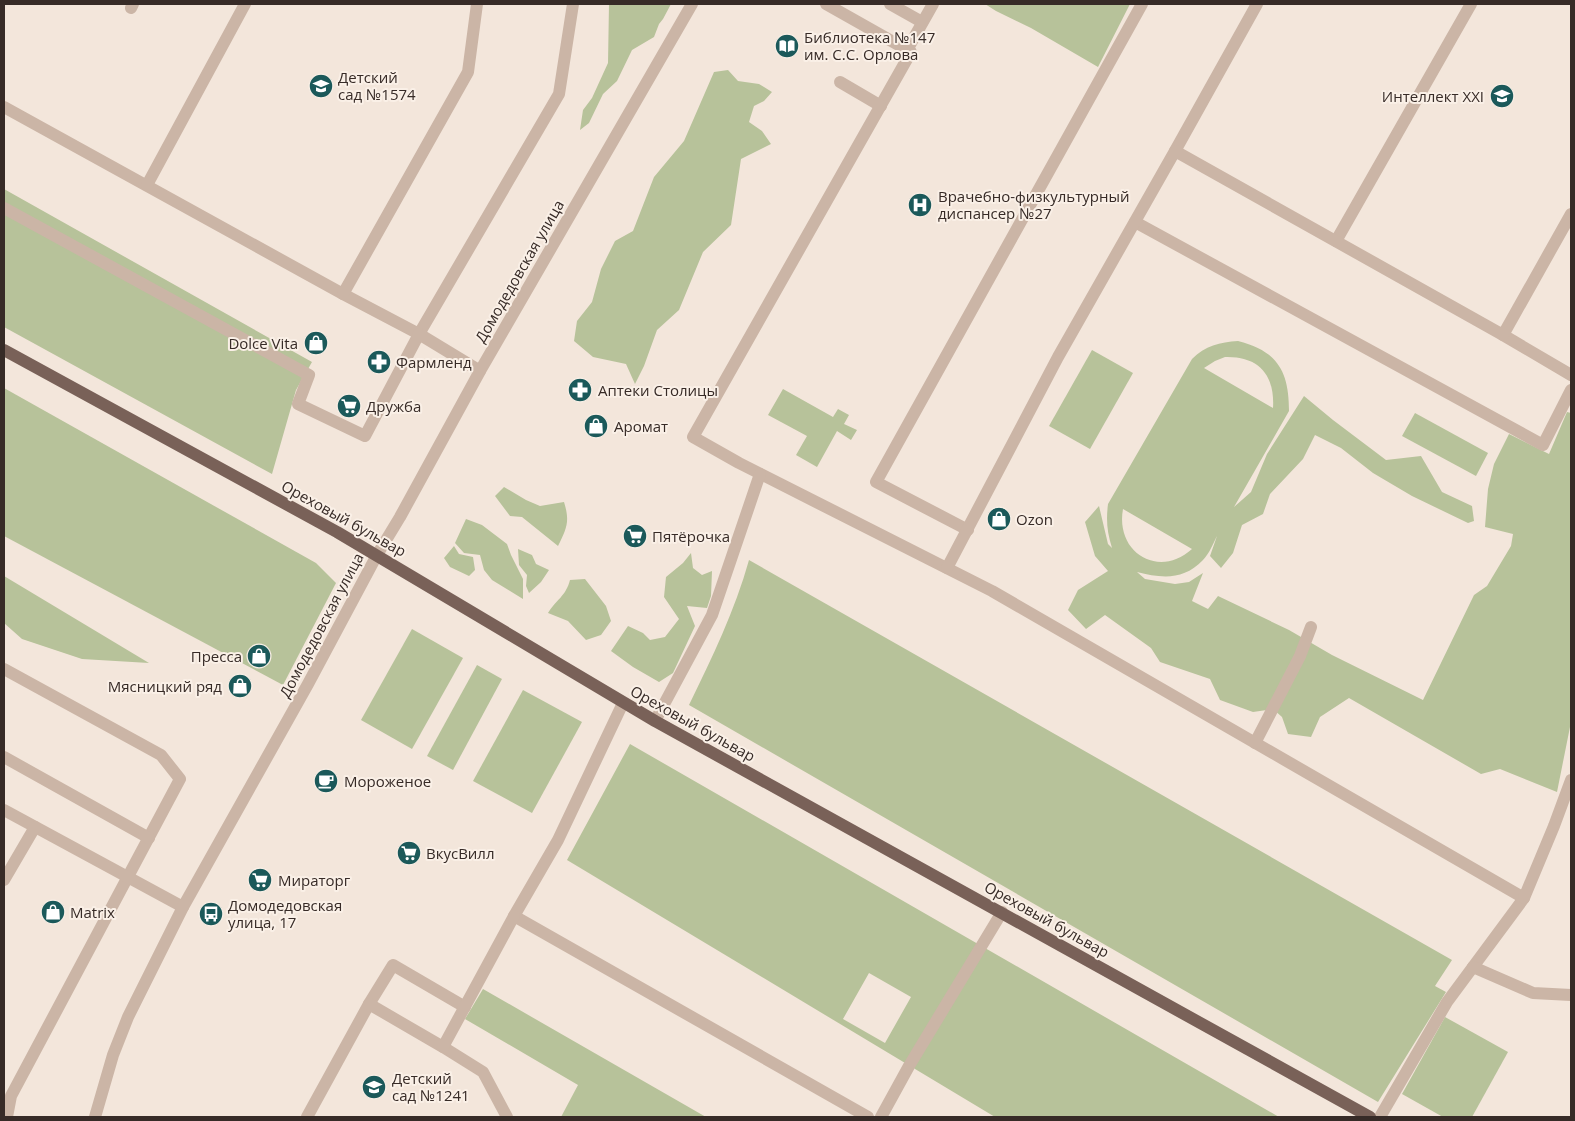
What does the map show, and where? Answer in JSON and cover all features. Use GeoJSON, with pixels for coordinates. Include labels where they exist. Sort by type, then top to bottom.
{"type":"FeatureCollection","features":[{"type":"Feature","properties":{"kind":"main road","name":"Ореховый бульвар"},"geometry":{"type":"LineString","coordinates":[[4,350],[337,532],[654,721],[1370,1117]]}},
{"type":"Feature","properties":{"kind":"street"},"geometry":{"type":"LineString","coordinates":[[147,185],[245,4]]}},
{"type":"Feature","properties":{"kind":"street"},"geometry":{"type":"LineString","coordinates":[[343,294],[468,72],[477,4]]}},
{"type":"Feature","properties":{"kind":"street"},"geometry":{"type":"LineString","coordinates":[[4,208],[309,375],[298,404],[365,436],[419,334],[559,94],[573,4]]}},
{"type":"Feature","properties":{"kind":"street","name":"Домодедовская улица"},"geometry":{"type":"LineString","coordinates":[[95,1117],[113,1056],[128,1017],[183,907],[480,371],[692,4]]}},
{"type":"Feature","properties":{"kind":"street"},"geometry":{"type":"LineString","coordinates":[[826,4],[911,52],[693,436],[760,474],[948,568],[1118,660],[1255,743],[1299,763],[1524,898]]}},
{"type":"Feature","properties":{"kind":"street"},"geometry":{"type":"LineString","coordinates":[[890,4],[922,22]]}},
{"type":"Feature","properties":{"kind":"street"},"geometry":{"type":"LineString","coordinates":[[907,50],[933,4]]}},
{"type":"Feature","properties":{"kind":"street"},"geometry":{"type":"LineString","coordinates":[[968,530],[876,482],[1142,4]]}},
{"type":"Feature","properties":{"kind":"street"},"geometry":{"type":"LineString","coordinates":[[948,568],[1058,357],[1257,4]]}},
{"type":"Feature","properties":{"kind":"street"},"geometry":{"type":"LineString","coordinates":[[1336,241],[1471,4]]}},
{"type":"Feature","properties":{"kind":"street"},"geometry":{"type":"LineString","coordinates":[[840,82],[881,106]]}},
{"type":"Feature","properties":{"kind":"street"},"geometry":{"type":"LineString","coordinates":[[4,107],[419,334],[480,371]]}},
{"type":"Feature","properties":{"kind":"street"},"geometry":{"type":"LineString","coordinates":[[1175,151],[1503,335],[1571,376]]}},
{"type":"Feature","properties":{"kind":"street"},"geometry":{"type":"LineString","coordinates":[[1503,335],[1571,214]]}},
{"type":"Feature","properties":{"kind":"street"},"geometry":{"type":"LineString","coordinates":[[1135,222],[1544,445],[1571,390]]}},
{"type":"Feature","properties":{"kind":"street"},"geometry":{"type":"LineString","coordinates":[[654,721],[712,615],[760,474]]}},
{"type":"Feature","properties":{"kind":"street"},"geometry":{"type":"LineString","coordinates":[[1255,743],[1300,656],[1311,627]]}},
{"type":"Feature","properties":{"kind":"street"},"geometry":{"type":"LineString","coordinates":[[4,669],[161,755],[180,779],[10,1096],[7,1117]]}},
{"type":"Feature","properties":{"kind":"street"},"geometry":{"type":"LineString","coordinates":[[444,1046],[514,916],[558,840],[624,703]]}},
{"type":"Feature","properties":{"kind":"street"},"geometry":{"type":"LineString","coordinates":[[4,757],[149,838]]}},
{"type":"Feature","properties":{"kind":"street"},"geometry":{"type":"LineString","coordinates":[[1380,1117],[1448,1002],[1524,898],[1571,780]]}},
{"type":"Feature","properties":{"kind":"street"},"geometry":{"type":"LineString","coordinates":[[4,810],[183,907]]}},
{"type":"Feature","properties":{"kind":"street"},"geometry":{"type":"LineString","coordinates":[[4,880],[35,827]]}},
{"type":"Feature","properties":{"kind":"street"},"geometry":{"type":"LineString","coordinates":[[881,1117],[909,1066],[1002,912]]}},
{"type":"Feature","properties":{"kind":"street"},"geometry":{"type":"LineString","coordinates":[[514,916],[868,1117]]}},
{"type":"Feature","properties":{"kind":"street"},"geometry":{"type":"LineString","coordinates":[[307,1117],[393,965],[465,1007]]}},
{"type":"Feature","properties":{"kind":"street"},"geometry":{"type":"LineString","coordinates":[[1473,967],[1533,994],[1571,995]]}},
{"type":"Feature","properties":{"kind":"street"},"geometry":{"type":"LineString","coordinates":[[370,1004],[444,1046],[483,1072],[507,1117]]}},
{"type":"Feature","properties":{"kind":"green space"},"geometry":{"type":"Polygon","coordinates":[[[609,4],[671,4],[659,24],[654,37],[632,50],[617,81],[603,94],[589,123],[580,130],[583,110],[592,98],[608,63],[609,4]]]}},
{"type":"Feature","properties":{"kind":"green space"},"geometry":{"type":"Polygon","coordinates":[[[985,4],[1130,4],[1098,67],[985,4]]]}},
{"type":"Feature","properties":{"kind":"green space"},"geometry":{"type":"Polygon","coordinates":[[[728,70],[738,81],[759,84],[772,92],[764,101],[754,106],[749,122],[762,131],[771,144],[741,159],[731,225],[703,252],[679,310],[657,330],[644,366],[635,384],[626,364],[593,357],[574,341],[577,321],[592,302],[601,269],[615,241],[633,231],[654,177],[684,141],[714,72],[728,70]]]}},
{"type":"Feature","properties":{"kind":"green space"},"geometry":{"type":"Polygon","coordinates":[[[4,189],[312,362],[296,390],[272,474],[4,327],[4,189]]]}},
{"type":"Feature","properties":{"kind":"green space"},"geometry":{"type":"Polygon","coordinates":[[[1238,341],[1252,345],[1272,357],[1283,374],[1287,385],[1289,411],[1234,507],[1251,492],[1267,454],[1304,396],[1386,460],[1421,456],[1442,492],[1472,506],[1474,521],[1468,523],[1412,496],[1373,473],[1341,448],[1315,435],[1303,459],[1270,494],[1263,514],[1242,525],[1233,553],[1221,568],[1210,556],[1217,536],[1205,558],[1188,572],[1172,576],[1155,576],[1137,572],[1145,579],[1175,584],[1189,582],[1203,573],[1192,601],[1208,609],[1218,596],[1289,630],[1332,655],[1423,700],[1474,595],[1487,586],[1511,546],[1513,534],[1485,527],[1488,489],[1494,464],[1509,434],[1549,454],[1567,412],[1571,413],[1571,722],[1557,792],[1500,769],[1481,774],[1349,698],[1320,717],[1311,737],[1288,734],[1282,717],[1273,709],[1253,712],[1220,700],[1210,679],[1160,662],[1151,648],[1105,615],[1086,629],[1068,610],[1078,590],[1108,571],[1095,556],[1085,522],[1099,506],[1108,544],[1112,548],[1107,526],[1108,504],[1192,359],[1208,348],[1238,341]],[[1225,357],[1204,368],[1273,408],[1271,386],[1268,377],[1262,370],[1256,364],[1247,360],[1225,357]],[[1123,509],[1122,525],[1126,538],[1133,549],[1142,557],[1166,562],[1179,558],[1192,549],[1123,509]]]}},
{"type":"Feature","properties":{"kind":"green space"},"geometry":{"type":"Polygon","coordinates":[[[1092,350],[1133,373],[1090,449],[1049,426],[1092,350]]]}},
{"type":"Feature","properties":{"kind":"green space"},"geometry":{"type":"Polygon","coordinates":[[[4,388],[316,563],[336,583],[283,685],[4,536],[4,388]]]}},
{"type":"Feature","properties":{"kind":"green space"},"geometry":{"type":"Polygon","coordinates":[[[783,389],[833,417],[838,409],[849,415],[844,424],[857,430],[851,440],[837,431],[817,467],[796,455],[807,436],[768,415],[783,389]]]}},
{"type":"Feature","properties":{"kind":"green space"},"geometry":{"type":"Polygon","coordinates":[[[1415,413],[1488,453],[1476,476],[1402,436],[1415,413]]]}},
{"type":"Feature","properties":{"kind":"green space"},"geometry":{"type":"Polygon","coordinates":[[[504,487],[540,506],[564,502],[567,524],[558,546],[522,517],[510,516],[495,496],[504,487]]]}},
{"type":"Feature","properties":{"kind":"green space"},"geometry":{"type":"Polygon","coordinates":[[[466,519],[482,525],[507,544],[523,579],[523,599],[492,580],[484,570],[480,555],[464,553],[455,543],[466,519]]]}},
{"type":"Feature","properties":{"kind":"green space"},"geometry":{"type":"Polygon","coordinates":[[[454,546],[459,554],[473,557],[475,570],[469,576],[450,567],[444,558],[454,546]]]}},
{"type":"Feature","properties":{"kind":"green space"},"geometry":{"type":"Polygon","coordinates":[[[518,549],[532,555],[536,564],[549,570],[541,582],[529,593],[526,586],[527,575],[519,565],[518,549]]]}},
{"type":"Feature","properties":{"kind":"green space"},"geometry":{"type":"Polygon","coordinates":[[[691,553],[693,568],[702,575],[712,571],[711,596],[707,608],[687,606],[695,626],[673,673],[659,682],[633,667],[611,651],[628,626],[643,633],[650,640],[665,637],[679,619],[664,597],[666,577],[683,563],[691,553]]]}},
{"type":"Feature","properties":{"kind":"green space"},"geometry":{"type":"Polygon","coordinates":[[[749,560],[1452,960],[1435,986],[1446,992],[1378,1102],[689,705],[730,615],[749,560]]]}},
{"type":"Feature","properties":{"kind":"green space"},"geometry":{"type":"Polygon","coordinates":[[[4,576],[149,663],[82,659],[22,639],[4,623],[4,576]]]}},
{"type":"Feature","properties":{"kind":"green space"},"geometry":{"type":"Polygon","coordinates":[[[585,579],[606,606],[611,621],[601,635],[586,640],[568,621],[548,613],[563,594],[570,580],[585,579]]]}},
{"type":"Feature","properties":{"kind":"green space"},"geometry":{"type":"Polygon","coordinates":[[[412,629],[463,658],[412,749],[361,720],[412,629]]]}},
{"type":"Feature","properties":{"kind":"green space"},"geometry":{"type":"Polygon","coordinates":[[[477,665],[502,679],[453,770],[427,756],[477,665]]]}},
{"type":"Feature","properties":{"kind":"green space"},"geometry":{"type":"Polygon","coordinates":[[[523,690],[582,722],[532,813],[473,781],[523,690]]]}},
{"type":"Feature","properties":{"kind":"green space"},"geometry":{"type":"Polygon","coordinates":[[[630,744],[1279,1117],[995,1117],[567,860],[630,744]],[[869,973],[843,1019],[885,1043],[911,997],[869,973]]]}},
{"type":"Feature","properties":{"kind":"green space"},"geometry":{"type":"Polygon","coordinates":[[[483,989],[706,1117],[561,1117],[578,1085],[465,1019],[483,989]]]}},
{"type":"Feature","properties":{"kind":"green space"},"geometry":{"type":"Polygon","coordinates":[[[1445,1017],[1508,1052],[1472,1117],[1443,1117],[1402,1094],[1445,1017]]]}},
{"type":"Feature","properties":{"kind":"place","name":"Библиотека №147 им. С.С. Орлова"},"geometry":{"type":"Point","coordinates":[787,46]}},
{"type":"Feature","properties":{"kind":"place","name":"Детский сад №1574"},"geometry":{"type":"Point","coordinates":[321,86]}},
{"type":"Feature","properties":{"kind":"place","name":"Интеллект XXI"},"geometry":{"type":"Point","coordinates":[1502,96]}},
{"type":"Feature","properties":{"kind":"place","name":"Врачебно-физкультурный диспансер №27"},"geometry":{"type":"Point","coordinates":[920,205]}},
{"type":"Feature","properties":{"kind":"place","name":"Dolce Vita"},"geometry":{"type":"Point","coordinates":[316,343]}},
{"type":"Feature","properties":{"kind":"place","name":"Фармленд"},"geometry":{"type":"Point","coordinates":[379,362]}},
{"type":"Feature","properties":{"kind":"place","name":"Аптеки Столицы"},"geometry":{"type":"Point","coordinates":[580,390]}},
{"type":"Feature","properties":{"kind":"place","name":"Дружба"},"geometry":{"type":"Point","coordinates":[349,406]}},
{"type":"Feature","properties":{"kind":"place","name":"Аромат"},"geometry":{"type":"Point","coordinates":[596,426]}},
{"type":"Feature","properties":{"kind":"place","name":"Ozon"},"geometry":{"type":"Point","coordinates":[999,519]}},
{"type":"Feature","properties":{"kind":"place","name":"Пятёрочка"},"geometry":{"type":"Point","coordinates":[635,536]}},
{"type":"Feature","properties":{"kind":"place","name":"Пресса"},"geometry":{"type":"Point","coordinates":[259,656]}},
{"type":"Feature","properties":{"kind":"place","name":"Мясницкий ряд"},"geometry":{"type":"Point","coordinates":[240,686]}},
{"type":"Feature","properties":{"kind":"place","name":"Мороженое"},"geometry":{"type":"Point","coordinates":[326,781]}},
{"type":"Feature","properties":{"kind":"place","name":"ВкусВилл"},"geometry":{"type":"Point","coordinates":[409,853]}},
{"type":"Feature","properties":{"kind":"place","name":"Мираторг"},"geometry":{"type":"Point","coordinates":[260,880]}},
{"type":"Feature","properties":{"kind":"place","name":"Matrix"},"geometry":{"type":"Point","coordinates":[53,912]}},
{"type":"Feature","properties":{"kind":"place","name":"Домодедовская улица, 17"},"geometry":{"type":"Point","coordinates":[211,914]}},
{"type":"Feature","properties":{"kind":"place","name":"Детский сад №1241"},"geometry":{"type":"Point","coordinates":[374,1087]}}]}
